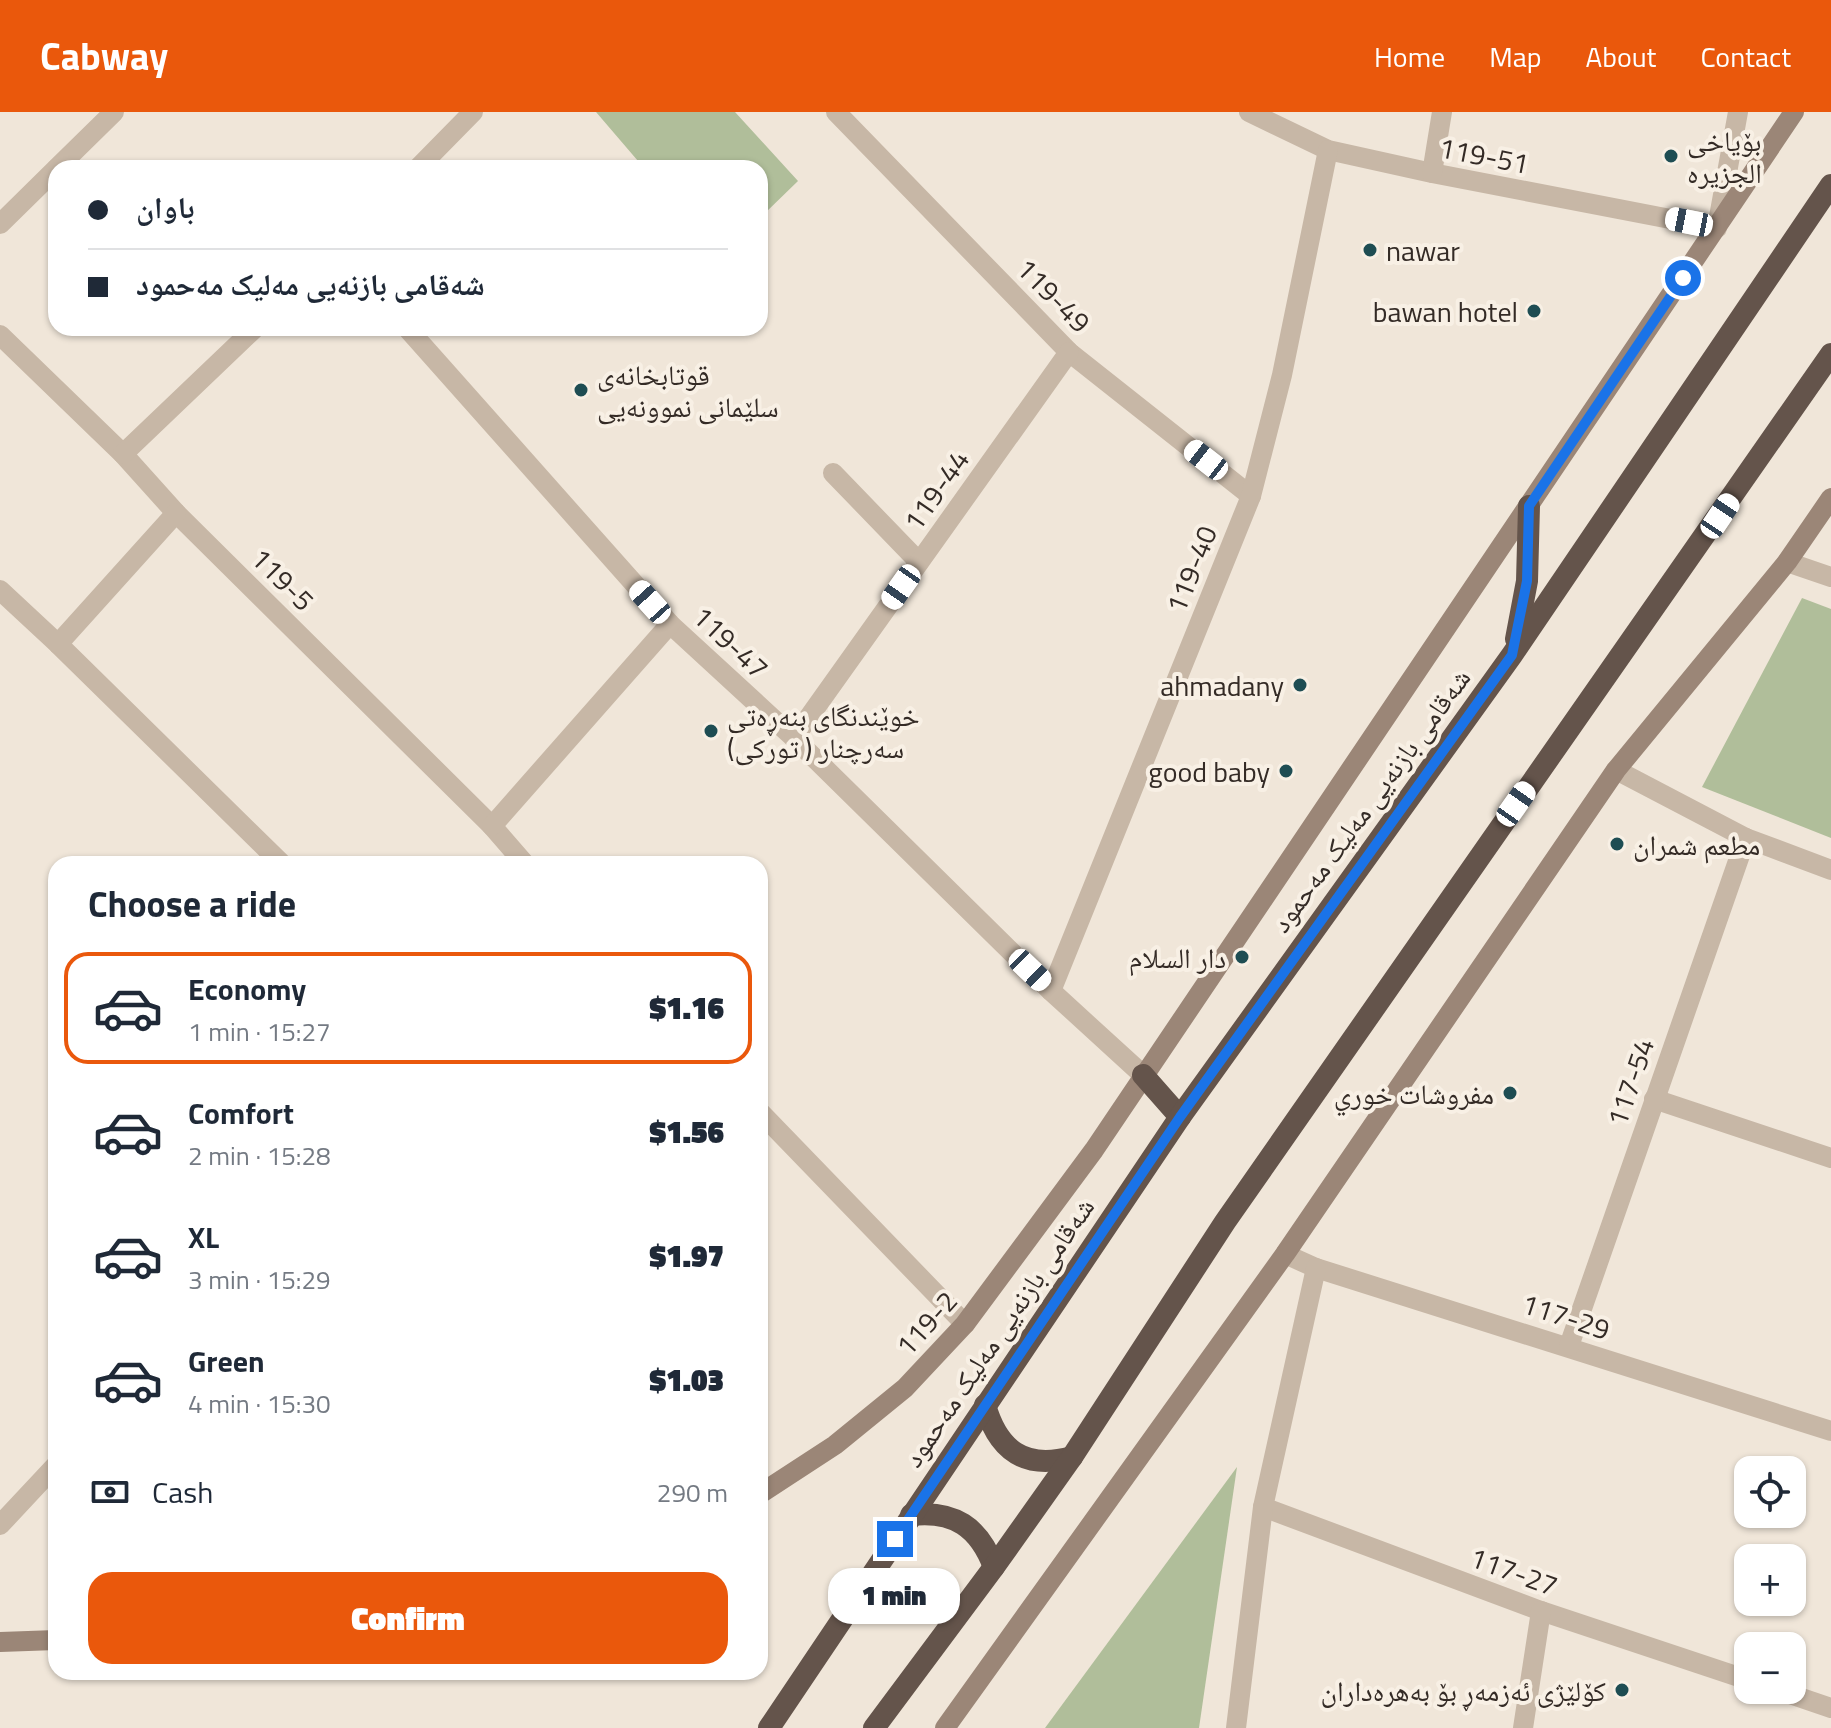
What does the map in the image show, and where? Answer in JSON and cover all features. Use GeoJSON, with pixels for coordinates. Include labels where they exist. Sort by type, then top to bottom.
{"type":"FeatureCollection","features":[{"type":"Feature","properties":{"kind":"highway","name":"شەقامی بازنەیی مەلیک مەحمود"},"geometry":{"type":"LineString","coordinates":[[769,1728],[1180,1117],[1512,655],[1831,185]]}},
{"type":"Feature","properties":{"kind":"highway"},"geometry":{"type":"LineString","coordinates":[[874,1728],[1072,1457],[1234,1209],[1831,354]]}},
{"type":"Feature","properties":{"kind":"highway"},"geometry":{"type":"LineString","coordinates":[[1512,655],[1527,581],[1529,506]]}},
{"type":"Feature","properties":{"kind":"highway"},"geometry":{"type":"LineString","coordinates":[[1143,1075],[1180,1117]]}},
{"type":"Feature","properties":{"kind":"highway"},"geometry":{"type":"LineString","coordinates":[[985,1405],[996,1435],[1022,1457],[1038,1462],[1056,1462],[1072,1457]]}},
{"type":"Feature","properties":{"kind":"highway"},"geometry":{"type":"LineString","coordinates":[[911,1515],[929,1513],[947,1516],[963,1524],[977,1535],[988,1550],[994,1567]]}},
{"type":"Feature","properties":{"kind":"main road","name":"119-2"},"geometry":{"type":"LineString","coordinates":[[768,1489],[835,1445],[905,1388],[965,1324],[1094,1150],[1794,112]]}},
{"type":"Feature","properties":{"kind":"main road"},"geometry":{"type":"LineString","coordinates":[[945,1728],[1285,1254],[1616,770],[1787,562],[1831,498]]}},
{"type":"Feature","properties":{"kind":"main road"},"geometry":{"type":"LineString","coordinates":[[0,1642],[48,1640]]}},
{"type":"Feature","properties":{"kind":"street"},"geometry":{"type":"LineString","coordinates":[[64,160],[114,112]]}},
{"type":"Feature","properties":{"kind":"street"},"geometry":{"type":"LineString","coordinates":[[426,160],[473,112]]}},
{"type":"Feature","properties":{"kind":"street","name":"119-49"},"geometry":{"type":"LineString","coordinates":[[836,112],[1069,352],[1251,496]]}},
{"type":"Feature","properties":{"kind":"street","name":"119-51"},"geometry":{"type":"LineString","coordinates":[[1249,112],[1328,150],[1717,228]]}},
{"type":"Feature","properties":{"kind":"street"},"geometry":{"type":"LineString","coordinates":[[1432,173],[1442,112]]}},
{"type":"Feature","properties":{"kind":"street"},"geometry":{"type":"LineString","coordinates":[[1717,228],[1738,112]]}},
{"type":"Feature","properties":{"kind":"street","name":"119-40"},"geometry":{"type":"LineString","coordinates":[[1051,991],[1251,496],[1282,375],[1328,150]]}},
{"type":"Feature","properties":{"kind":"street"},"geometry":{"type":"LineString","coordinates":[[0,224],[48,176]]}},
{"type":"Feature","properties":{"kind":"street","name":"119-5"},"geometry":{"type":"LineString","coordinates":[[0,335],[123,454],[176,513],[492,826],[518,856]]}},
{"type":"Feature","properties":{"kind":"street"},"geometry":{"type":"LineString","coordinates":[[123,454],[247,336]]}},
{"type":"Feature","properties":{"kind":"street","name":"119-47"},"geometry":{"type":"LineString","coordinates":[[414,336],[670,624],[794,738],[1051,991],[1143,1075]]}},
{"type":"Feature","properties":{"kind":"street","name":"119-44"},"geometry":{"type":"LineString","coordinates":[[794,738],[1069,352]]}},
{"type":"Feature","properties":{"kind":"street"},"geometry":{"type":"LineString","coordinates":[[833,473],[919,562]]}},
{"type":"Feature","properties":{"kind":"street"},"geometry":{"type":"LineString","coordinates":[[58,644],[176,513]]}},
{"type":"Feature","properties":{"kind":"street"},"geometry":{"type":"LineString","coordinates":[[1787,562],[1831,577]]}},
{"type":"Feature","properties":{"kind":"street"},"geometry":{"type":"LineString","coordinates":[[0,590],[274,856]]}},
{"type":"Feature","properties":{"kind":"street"},"geometry":{"type":"LineString","coordinates":[[492,826],[670,624]]}},
{"type":"Feature","properties":{"kind":"street"},"geometry":{"type":"LineString","coordinates":[[1616,770],[1746,838],[1831,870]]}},
{"type":"Feature","properties":{"kind":"street","name":"117-54"},"geometry":{"type":"LineString","coordinates":[[1569,1346],[1746,838]]}},
{"type":"Feature","properties":{"kind":"street"},"geometry":{"type":"LineString","coordinates":[[1654,1099],[1831,1158]]}},
{"type":"Feature","properties":{"kind":"street"},"geometry":{"type":"LineString","coordinates":[[768,1120],[965,1324]]}},
{"type":"Feature","properties":{"kind":"street","name":"117-29"},"geometry":{"type":"LineString","coordinates":[[1285,1254],[1316,1268],[1831,1431]]}},
{"type":"Feature","properties":{"kind":"street"},"geometry":{"type":"LineString","coordinates":[[1236,1728],[1263,1507],[1316,1268]]}},
{"type":"Feature","properties":{"kind":"street"},"geometry":{"type":"LineString","coordinates":[[0,1525],[48,1474]]}},
{"type":"Feature","properties":{"kind":"street","name":"117-27"},"geometry":{"type":"LineString","coordinates":[[1263,1507],[1541,1611],[1734,1675]]}},
{"type":"Feature","properties":{"kind":"street"},"geometry":{"type":"LineString","coordinates":[[1523,1728],[1541,1611]]}},
{"type":"Feature","properties":{"kind":"street"},"geometry":{"type":"LineString","coordinates":[[1806,1700],[1831,1708]]}},
{"type":"Feature","properties":{"kind":"green space"},"geometry":{"type":"Polygon","coordinates":[[[596,112],[735,112],[798,181],[768,210],[768,160],[637,160],[596,112]]]}},
{"type":"Feature","properties":{"kind":"green space"},"geometry":{"type":"Polygon","coordinates":[[[1802,598],[1831,609],[1831,838],[1702,787],[1802,598]]]}},
{"type":"Feature","properties":{"kind":"green space"},"geometry":{"type":"Polygon","coordinates":[[[1237,1467],[1199,1728],[1045,1728],[1237,1467]]]}},
{"type":"Feature","properties":{"kind":"place","name":"بۆیاخی الجزیرە"},"geometry":{"type":"Point","coordinates":[1671,156]}},
{"type":"Feature","properties":{"kind":"place","name":"nawar"},"geometry":{"type":"Point","coordinates":[1370,250]}},
{"type":"Feature","properties":{"kind":"place","name":"bawan hotel"},"geometry":{"type":"Point","coordinates":[1534,311]}},
{"type":"Feature","properties":{"kind":"place","name":"قوتابخانەی سلێمانی نموونەیی"},"geometry":{"type":"Point","coordinates":[581,390]}},
{"type":"Feature","properties":{"kind":"place","name":"ahmadany"},"geometry":{"type":"Point","coordinates":[1300,685]}},
{"type":"Feature","properties":{"kind":"place","name":"خوێندنگای بنەڕەتی سەرچنار ( تورکی)"},"geometry":{"type":"Point","coordinates":[711,731]}},
{"type":"Feature","properties":{"kind":"place","name":"good baby"},"geometry":{"type":"Point","coordinates":[1286,771]}},
{"type":"Feature","properties":{"kind":"place","name":"مطعم شمران"},"geometry":{"type":"Point","coordinates":[1617,844]}},
{"type":"Feature","properties":{"kind":"place","name":"دار السلام"},"geometry":{"type":"Point","coordinates":[1242,957]}},
{"type":"Feature","properties":{"kind":"place","name":"مفروشات خوري"},"geometry":{"type":"Point","coordinates":[1510,1093]}},
{"type":"Feature","properties":{"kind":"place","name":"کۆلێژی ئەزمەڕ بۆ بەهرەداران"},"geometry":{"type":"Point","coordinates":[1622,1690]}},
{"type":"Feature","properties":{"kind":"route"},"geometry":{"type":"LineString","coordinates":[[895,1539],[1180,1117],[1512,655],[1527,581],[1529,506],[1683,278]]}}]}
